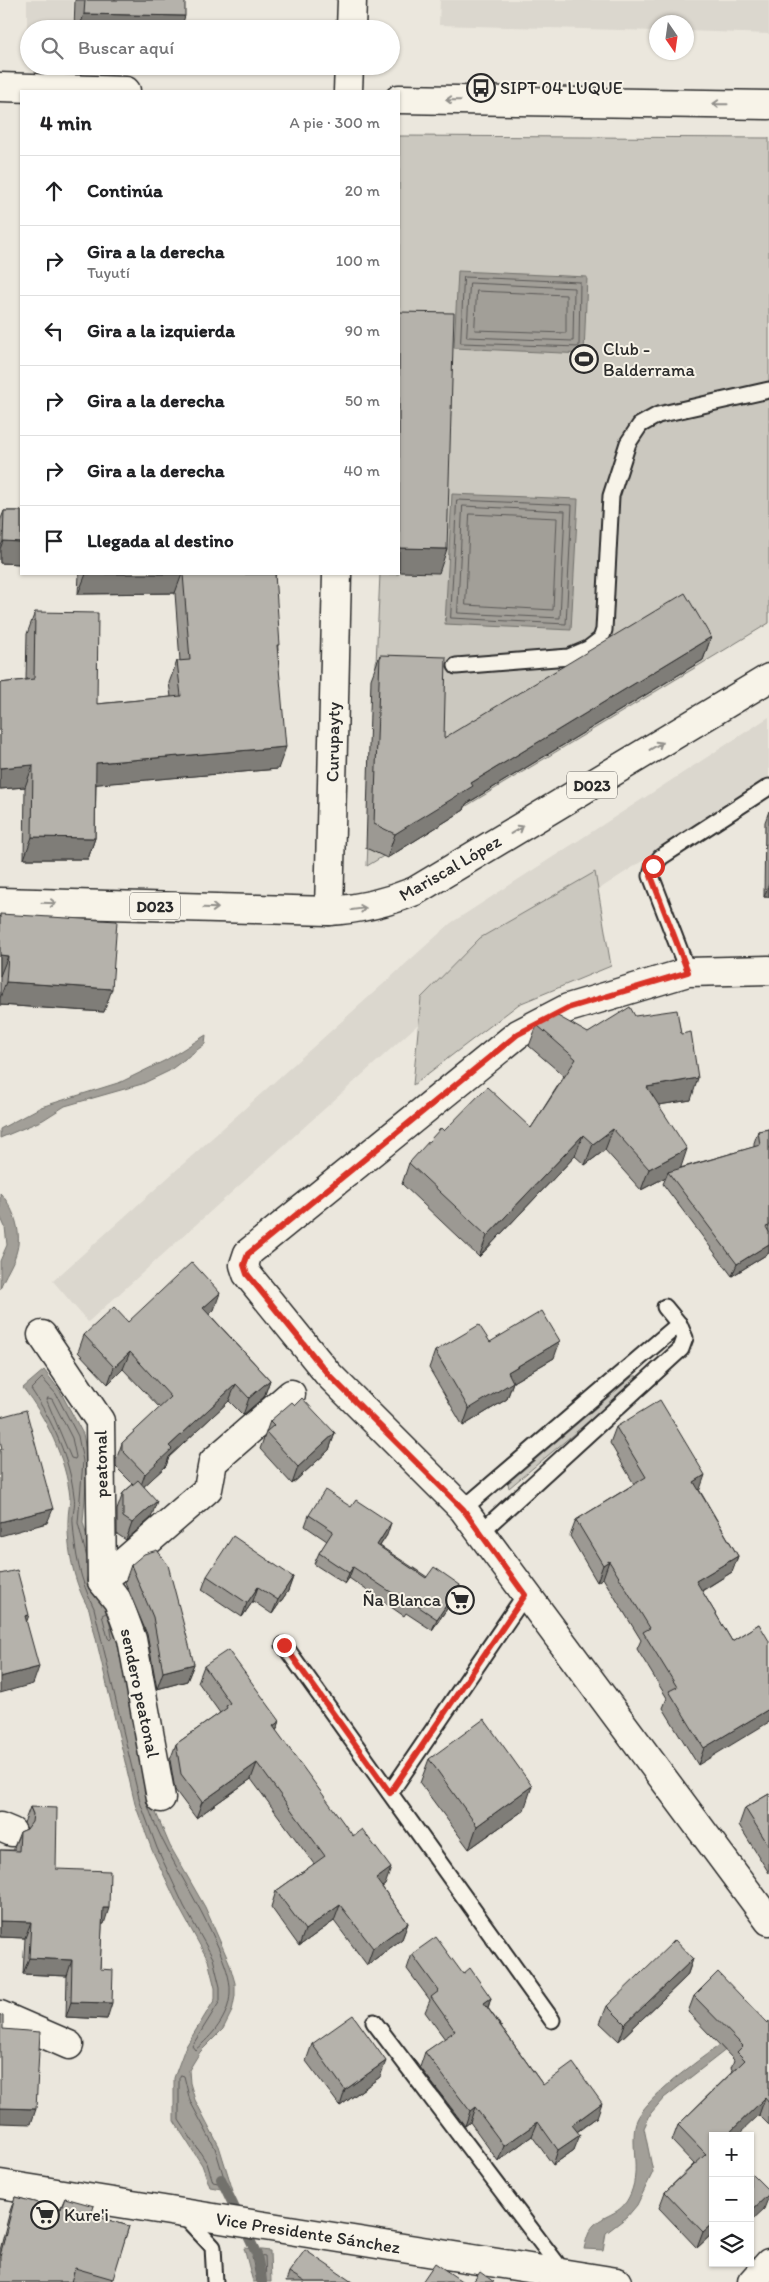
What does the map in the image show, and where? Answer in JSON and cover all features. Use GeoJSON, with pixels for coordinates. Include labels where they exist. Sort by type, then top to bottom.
{"type":"FeatureCollection","features":[{"type":"Feature","properties":{"kind":"street"},"geometry":{"type":"LineString","coordinates":[[351,20],[352,0]]}},
{"type":"Feature","properties":{"kind":"street"},"geometry":{"type":"LineString","coordinates":[[348,90],[349,75]]}},
{"type":"Feature","properties":{"kind":"street"},"geometry":{"type":"LineString","coordinates":[[0,87],[94,90]]}},
{"type":"Feature","properties":{"kind":"street"},"geometry":{"type":"LineString","coordinates":[[400,99],[769,105]]}},
{"type":"Feature","properties":{"kind":"street","name":"Curupayty"},"geometry":{"type":"LineString","coordinates":[[330,911],[337,575]]}},
{"type":"Feature","properties":{"kind":"street","name":"Mariscal López"},"geometry":{"type":"LineString","coordinates":[[0,902],[330,911],[360,910],[388,902],[415,891],[769,678]]}},
{"type":"Feature","properties":{"kind":"street"},"geometry":{"type":"LineString","coordinates":[[769,970],[688,972],[568,1008],[518,1034],[248,1254],[244,1265],[247,1274],[328,1374],[463,1509],[525,1595],[769,1920]]}},
{"type":"Feature","properties":{"kind":"street","name":"peatonal"},"geometry":{"type":"LineString","coordinates":[[42,1335],[100,1421],[102,1581]]}},
{"type":"Feature","properties":{"kind":"street"},"geometry":{"type":"LineString","coordinates":[[102,1581],[208,1489],[213,1462],[291,1394]]}},
{"type":"Feature","properties":{"kind":"street","name":"sendero peatonal"},"geometry":{"type":"LineString","coordinates":[[102,1581],[118,1601],[132,1639],[162,1798]]}},
{"type":"Feature","properties":{"kind":"street"},"geometry":{"type":"LineString","coordinates":[[0,2015],[69,2045]]}},
{"type":"Feature","properties":{"kind":"street","name":"Vice Presidente Sánchez"},"geometry":{"type":"LineString","coordinates":[[0,2184],[614,2281]]}},
{"type":"Feature","properties":{"kind":"street"},"geometry":{"type":"LineString","coordinates":[[752,2282],[769,2263]]}},
{"type":"Feature","properties":{"kind":"lane"},"geometry":{"type":"LineString","coordinates":[[456,666],[569,656],[588,649],[601,639],[604,630],[611,496],[628,443],[640,425],[658,415],[769,390]]}},
{"type":"Feature","properties":{"kind":"lane"},"geometry":{"type":"LineString","coordinates":[[688,972],[651,876],[653,866],[661,857],[769,787]]}},
{"type":"Feature","properties":{"kind":"lane"},"geometry":{"type":"LineString","coordinates":[[481,1532],[681,1349],[685,1338],[679,1324],[665,1306]]}},
{"type":"Feature","properties":{"kind":"lane"},"geometry":{"type":"LineString","coordinates":[[463,1509],[679,1324]]}},
{"type":"Feature","properties":{"kind":"lane"},"geometry":{"type":"LineString","coordinates":[[390,1793],[525,1595]]}},
{"type":"Feature","properties":{"kind":"lane"},"geometry":{"type":"LineString","coordinates":[[284,1645],[552,2020]]}},
{"type":"Feature","properties":{"kind":"lane"},"geometry":{"type":"LineString","coordinates":[[374,2022],[567,2274]]}},
{"type":"Feature","properties":{"kind":"lane"},"geometry":{"type":"LineString","coordinates":[[191,2215],[213,2247],[215,2282]]}},
{"type":"Feature","properties":{"kind":"shaded area"},"geometry":{"type":"Polygon","coordinates":[[[27,0],[73,0],[73,20],[27,20],[27,0]]]}},
{"type":"Feature","properties":{"kind":"shaded area"},"geometry":{"type":"Polygon","coordinates":[[[440,0],[769,0],[769,34],[694,31],[694,15],[649,15],[649,31],[439,25],[440,0]]]}},
{"type":"Feature","properties":{"kind":"shaded area","name":"Club - Balderrama"},"geometry":{"type":"Polygon","coordinates":[[[400,136],[769,138],[769,623],[367,866],[380,575],[400,575],[400,136]]]}},
{"type":"Feature","properties":{"kind":"shaded area"},"geometry":{"type":"Polygon","coordinates":[[[769,717],[769,778],[485,964],[88,1322],[53,1281],[451,923],[769,717]]]}},
{"type":"Feature","properties":{"kind":"shaded area"},"geometry":{"type":"Polygon","coordinates":[[[595,872],[611,966],[519,1004],[413,1085],[421,998],[480,938],[595,872]]]}},
{"type":"Feature","properties":{"kind":"shaded area"},"geometry":{"type":"Polygon","coordinates":[[[633,1376],[637,1376],[637,1381],[509,1488],[508,1483],[633,1376]]]}},
{"type":"Feature","properties":{"kind":"water"},"geometry":{"type":"Polygon","coordinates":[[[458,271],[587,277],[584,354],[454,348],[458,271]]]}},
{"type":"Feature","properties":{"kind":"water"},"geometry":{"type":"Polygon","coordinates":[[[452,494],[578,499],[571,630],[445,624],[452,494]]]}},
{"type":"Feature","properties":{"kind":"water"},"geometry":{"type":"Polygon","coordinates":[[[206,1035],[205,1044],[169,1071],[142,1084],[65,1106],[43,1120],[0,1138],[0,1129],[41,1107],[121,1082],[166,1060],[206,1035]]]}},
{"type":"Feature","properties":{"kind":"water"},"geometry":{"type":"Polygon","coordinates":[[[0,1193],[5,1198],[15,1219],[18,1243],[16,1255],[0,1289],[0,1261],[7,1245],[5,1227],[0,1216],[0,1193]]]}},
{"type":"Feature","properties":{"kind":"water"},"geometry":{"type":"Polygon","coordinates":[[[44,1370],[60,1391],[83,1434],[88,1461],[83,1522],[95,1569],[117,1608],[151,1801],[170,1846],[205,1907],[229,1962],[235,1983],[232,2011],[223,2029],[200,2052],[189,2070],[190,2083],[195,2100],[219,2146],[233,2191],[210,2187],[202,2165],[174,2121],[174,2078],[185,2048],[215,1999],[215,1988],[208,1960],[180,1909],[152,1850],[135,1804],[89,1609],[79,1589],[72,1566],[68,1531],[70,1497],[64,1468],[47,1425],[23,1388],[44,1370]]]}},
{"type":"Feature","properties":{"kind":"water"},"geometry":{"type":"Polygon","coordinates":[[[747,2026],[750,2031],[664,2098],[651,2113],[644,2128],[653,2172],[637,2205],[627,2217],[606,2233],[603,2250],[584,2249],[592,2227],[622,2207],[633,2188],[635,2171],[634,2135],[635,2126],[640,2114],[666,2086],[747,2026]]]}},
{"type":"Feature","properties":{"kind":"water"},"geometry":{"type":"Polygon","coordinates":[[[244,2248],[270,2251],[271,2282],[253,2282],[244,2248]]]}},
{"type":"Feature","properties":{"kind":"building"},"geometry":{"type":"Polygon","coordinates":[[[85,0],[185,0],[185,16],[84,14],[85,0]]]}},
{"type":"Feature","properties":{"kind":"building"},"geometry":{"type":"Polygon","coordinates":[[[400,312],[454,313],[447,549],[400,548],[400,312]]]}},
{"type":"Feature","properties":{"kind":"building"},"geometry":{"type":"Polygon","coordinates":[[[4,511],[20,511],[20,542],[3,541],[4,511]]]}},
{"type":"Feature","properties":{"kind":"building"},"geometry":{"type":"Polygon","coordinates":[[[183,575],[275,575],[280,645],[277,645],[286,747],[96,763],[95,838],[32,837],[33,765],[0,768],[0,683],[34,679],[35,612],[98,613],[97,704],[181,696],[177,661],[190,660],[183,575]]]}},
{"type":"Feature","properties":{"kind":"building"},"geometry":{"type":"Polygon","coordinates":[[[685,593],[711,637],[471,783],[473,786],[395,834],[374,824],[380,655],[446,657],[444,738],[685,593]]]}},
{"type":"Feature","properties":{"kind":"building"},"geometry":{"type":"Polygon","coordinates":[[[0,914],[117,921],[112,989],[6,982],[8,956],[0,955],[0,914]]]}},
{"type":"Feature","properties":{"kind":"building"},"geometry":{"type":"Polygon","coordinates":[[[630,1007],[635,1016],[677,1010],[681,1034],[691,1032],[698,1078],[647,1087],[687,1149],[649,1169],[613,1129],[593,1144],[583,1135],[487,1236],[409,1163],[441,1128],[444,1131],[487,1087],[531,1128],[576,1059],[537,1025],[556,1015],[588,1033],[630,1007]]]}},
{"type":"Feature","properties":{"kind":"building"},"geometry":{"type":"Polygon","coordinates":[[[769,1129],[769,1226],[766,1227],[769,1232],[769,1244],[737,1264],[668,1172],[760,1145],[758,1131],[769,1129]]]}},
{"type":"Feature","properties":{"kind":"building"},"geometry":{"type":"Polygon","coordinates":[[[192,1262],[220,1293],[203,1308],[270,1380],[249,1398],[236,1384],[169,1446],[172,1449],[145,1474],[122,1450],[122,1443],[171,1397],[130,1352],[114,1367],[84,1335],[114,1307],[128,1322],[192,1262]]]}},
{"type":"Feature","properties":{"kind":"building"},"geometry":{"type":"Polygon","coordinates":[[[542,1311],[560,1341],[508,1372],[513,1382],[469,1409],[435,1351],[479,1325],[490,1342],[542,1311]]]}},
{"type":"Feature","properties":{"kind":"building"},"geometry":{"type":"Polygon","coordinates":[[[302,1398],[335,1433],[298,1467],[266,1432],[274,1425],[270,1421],[292,1402],[295,1405],[302,1398]]]}},
{"type":"Feature","properties":{"kind":"building"},"geometry":{"type":"Polygon","coordinates":[[[660,1400],[705,1475],[694,1482],[738,1556],[696,1581],[732,1641],[759,1624],[769,1641],[769,1709],[704,1748],[669,1691],[677,1687],[643,1632],[650,1628],[609,1561],[603,1565],[576,1520],[646,1477],[616,1427],[660,1400]]]}},
{"type":"Feature","properties":{"kind":"building"},"geometry":{"type":"Polygon","coordinates":[[[26,1410],[53,1509],[0,1522],[0,1450],[2,1449],[0,1417],[26,1410]]]}},
{"type":"Feature","properties":{"kind":"building"},"geometry":{"type":"Polygon","coordinates":[[[138,1480],[157,1501],[132,1523],[123,1517],[123,1493],[138,1480]]]}},
{"type":"Feature","properties":{"kind":"building"},"geometry":{"type":"Polygon","coordinates":[[[325,1490],[351,1507],[356,1500],[391,1523],[377,1545],[426,1578],[434,1567],[460,1585],[437,1619],[410,1601],[409,1604],[353,1567],[349,1573],[319,1553],[333,1531],[309,1515],[325,1490]]]}},
{"type":"Feature","properties":{"kind":"building"},"geometry":{"type":"Polygon","coordinates":[[[233,1536],[293,1577],[278,1600],[258,1587],[247,1603],[207,1576],[233,1536]]]}},
{"type":"Feature","properties":{"kind":"building"},"geometry":{"type":"Polygon","coordinates":[[[157,1550],[168,1565],[194,1664],[163,1672],[153,1617],[131,1565],[144,1554],[157,1550]]]}},
{"type":"Feature","properties":{"kind":"building"},"geometry":{"type":"Polygon","coordinates":[[[17,1570],[29,1615],[25,1616],[39,1667],[0,1677],[0,1574],[17,1570]]]}},
{"type":"Feature","properties":{"kind":"building"},"geometry":{"type":"Polygon","coordinates":[[[228,1650],[280,1721],[273,1726],[353,1836],[362,1829],[391,1868],[376,1879],[408,1923],[373,1948],[340,1905],[305,1930],[276,1891],[325,1856],[257,1763],[202,1802],[181,1774],[176,1744],[227,1708],[226,1706],[230,1703],[204,1666],[228,1650]]]}},
{"type":"Feature","properties":{"kind":"building"},"geometry":{"type":"Polygon","coordinates":[[[484,1719],[532,1786],[477,1826],[429,1759],[484,1719]]]}},
{"type":"Feature","properties":{"kind":"building"},"geometry":{"type":"Polygon","coordinates":[[[769,1794],[769,1846],[745,1808],[769,1794]]]}},
{"type":"Feature","properties":{"kind":"building"},"geometry":{"type":"Polygon","coordinates":[[[30,1807],[57,1808],[56,1869],[110,1871],[109,1908],[103,1908],[100,1969],[113,1970],[112,2003],[71,2002],[72,1960],[29,1958],[31,1922],[0,1921],[0,1850],[19,1851],[20,1832],[27,1829],[32,1822],[33,1814],[30,1807]]]}},
{"type":"Feature","properties":{"kind":"building"},"geometry":{"type":"Polygon","coordinates":[[[436,1937],[463,1974],[470,1968],[491,1998],[484,2003],[543,2085],[573,2063],[602,2103],[572,2125],[580,2135],[558,2150],[538,2122],[504,2146],[475,2107],[470,2111],[425,2052],[455,2031],[431,1997],[439,1991],[412,1954],[436,1937]]]}},
{"type":"Feature","properties":{"kind":"building"},"geometry":{"type":"Polygon","coordinates":[[[675,1940],[693,1959],[625,2024],[607,2006],[675,1940]]]}},
{"type":"Feature","properties":{"kind":"building"},"geometry":{"type":"Polygon","coordinates":[[[718,1972],[767,2023],[769,2021],[769,2103],[765,2098],[730,2132],[709,2132],[709,2227],[703,2232],[665,2192],[706,2154],[678,2125],[745,2060],[737,2052],[743,2046],[694,1996],[718,1972]]]}},
{"type":"Feature","properties":{"kind":"building"},"geometry":{"type":"Polygon","coordinates":[[[0,2015],[3,2016],[3,2029],[40,2032],[36,2109],[0,2108],[0,2015]]]}},
{"type":"Feature","properties":{"kind":"building"},"geometry":{"type":"Polygon","coordinates":[[[353,2015],[386,2061],[345,2090],[312,2044],[353,2015]]]}},
{"type":"Feature","properties":{"kind":"building"},"geometry":{"type":"Polygon","coordinates":[[[754,2176],[769,2191],[769,2194],[754,2208],[754,2176]]]}},
{"type":"Feature","properties":{"kind":"building"},"geometry":{"type":"Polygon","coordinates":[[[15,2197],[61,2209],[65,2198],[94,2206],[91,2215],[129,2226],[113,2279],[75,2268],[71,2282],[0,2282],[0,2256],[15,2197]]]}},
{"type":"Feature","properties":{"kind":"building"},"geometry":{"type":"Polygon","coordinates":[[[305,2250],[352,2282],[305,2282],[289,2272],[305,2250]]]}},
{"type":"Feature","properties":{"kind":"building"},"geometry":{"type":"Polygon","coordinates":[[[435,2263],[463,2282],[422,2282],[435,2263]]]}},
{"type":"Feature","properties":{"kind":"building"},"geometry":{"type":"Polygon","coordinates":[[[480,2272],[494,2282],[473,2282],[480,2272]]]}},
{"type":"Feature","properties":{"kind":"waterway"},"geometry":{"type":"LineString","coordinates":[[221,2179],[257,2255],[262,2282]]}},
{"type":"Feature","properties":{"kind":"place","name":"SIPT 04 LUQUE"},"geometry":{"type":"Point","coordinates":[481,88]}},
{"type":"Feature","properties":{"kind":"place","name":"Club - Balderrama"},"geometry":{"type":"Point","coordinates":[584,359]}},
{"type":"Feature","properties":{"kind":"place","name":"Ña Blanca"},"geometry":{"type":"Point","coordinates":[460,1600]}},
{"type":"Feature","properties":{"kind":"place","name":"Kure'i"},"geometry":{"type":"Point","coordinates":[45,2215]}},
{"type":"Feature","properties":{"kind":"route"},"geometry":{"type":"LineString","coordinates":[[284,1645],[390,1793],[525,1595],[463,1509],[328,1374],[247,1274],[244,1265],[248,1254],[518,1034],[568,1008],[688,972],[651,876],[653,866]]}}]}
